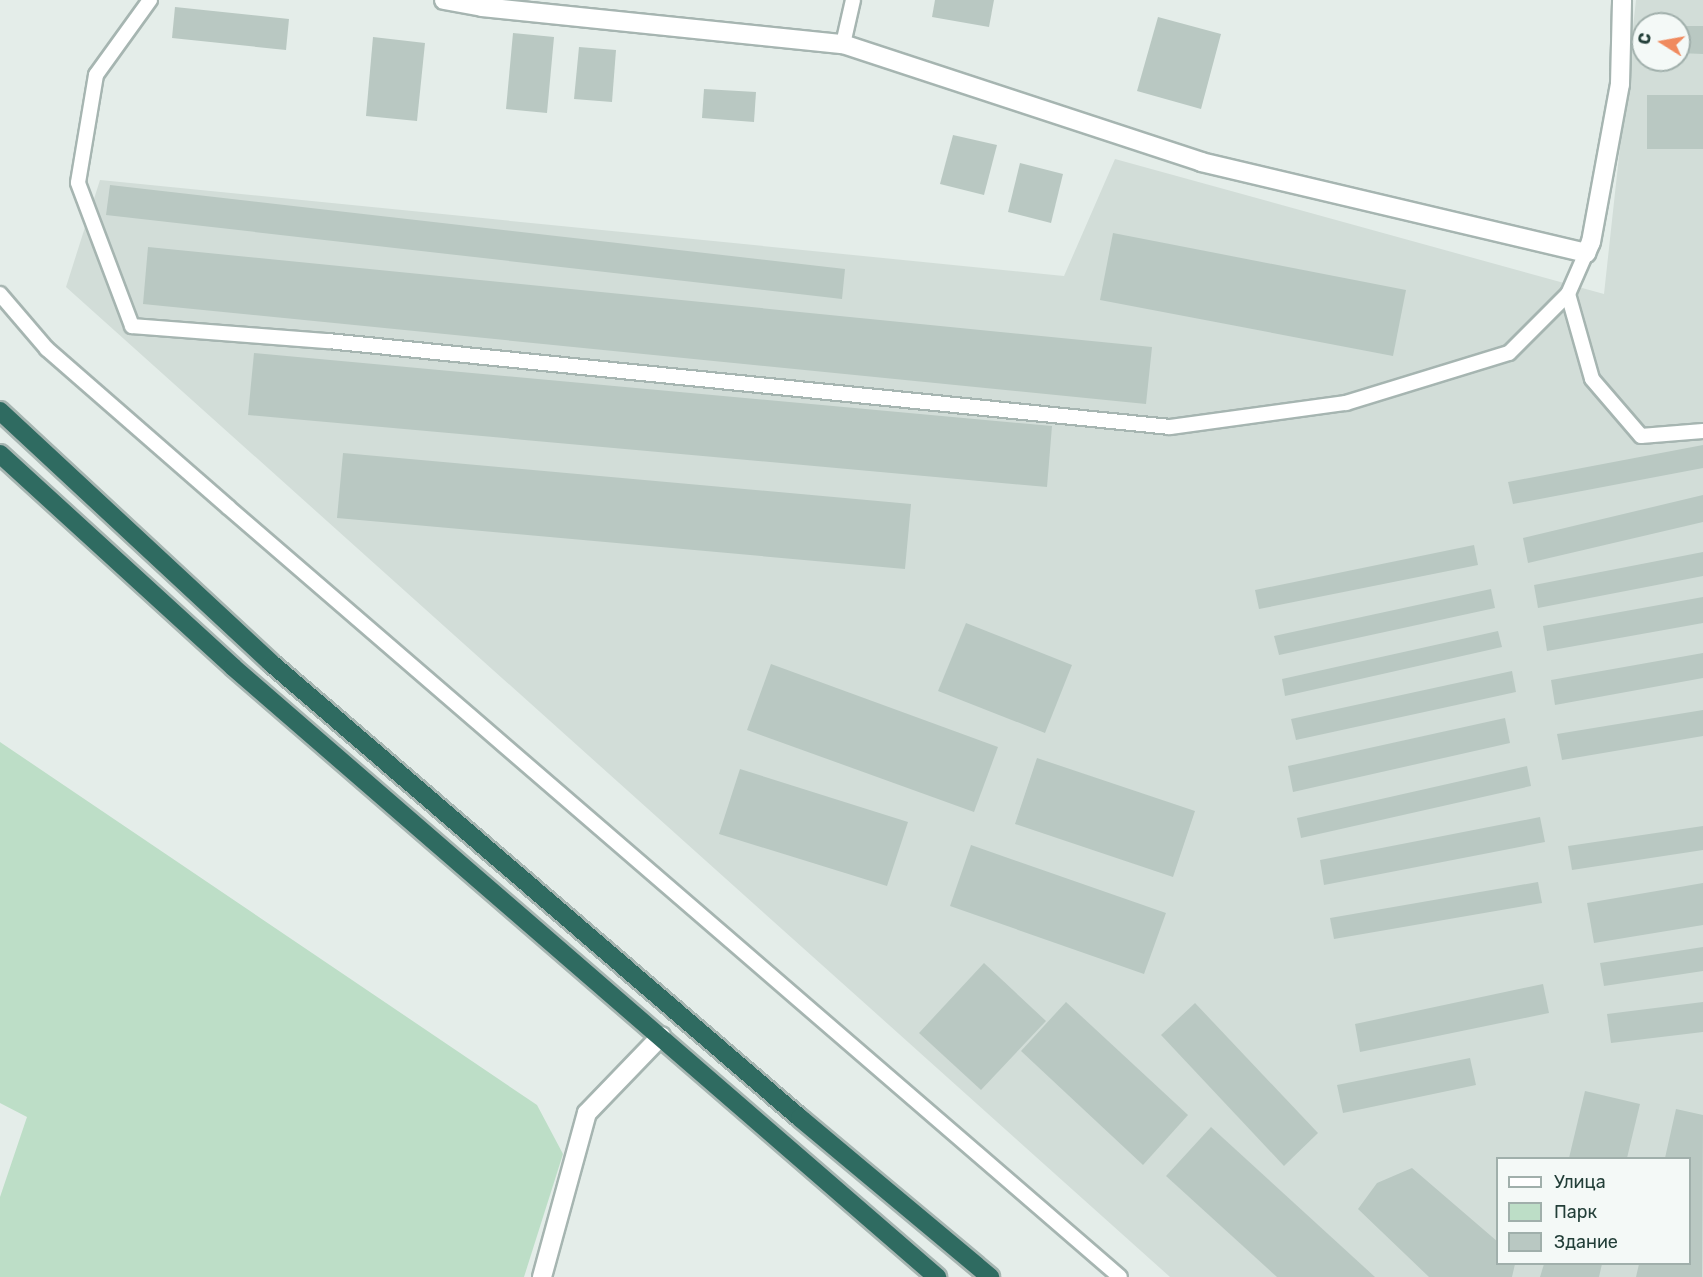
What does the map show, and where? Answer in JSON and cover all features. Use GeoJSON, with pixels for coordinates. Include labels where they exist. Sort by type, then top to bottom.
{"type":"FeatureCollection","features":[{"type":"Feature","properties":{"kind":"highway"},"geometry":{"type":"LineString","coordinates":[[0,411],[271,663],[800,1118],[990,1277]]}},
{"type":"Feature","properties":{"kind":"highway"},"geometry":{"type":"LineString","coordinates":[[0,454],[233,668],[937,1277]]}},
{"type":"Feature","properties":{"kind":"street"},"geometry":{"type":"LineString","coordinates":[[444,0],[482,7],[843,44],[1201,162],[1586,253],[1591,242],[1620,84],[1622,0]]}},
{"type":"Feature","properties":{"kind":"street"},"geometry":{"type":"LineString","coordinates":[[542,1277],[587,1113],[661,1036]]}},
{"type":"Feature","properties":{"kind":"lane"},"geometry":{"type":"LineString","coordinates":[[150,0],[96,75],[78,183],[132,326],[328,341],[1170,428],[1346,403],[1509,353],[1568,294],[1586,253]]}},
{"type":"Feature","properties":{"kind":"lane"},"geometry":{"type":"LineString","coordinates":[[843,44],[853,0]]}},
{"type":"Feature","properties":{"kind":"lane"},"geometry":{"type":"LineString","coordinates":[[0,294],[14,314],[47,349],[1120,1277]]}},
{"type":"Feature","properties":{"kind":"lane"},"geometry":{"type":"LineString","coordinates":[[1568,294],[1592,380],[1641,436],[1703,431]]}},
{"type":"Feature","properties":{"kind":"shaded area"},"geometry":{"type":"Polygon","coordinates":[[[1636,0],[1703,0],[1703,1277],[1170,1277],[66,287],[100,180],[1064,276],[1115,159],[1604,294],[1631,46],[1631,72],[1691,72],[1691,12],[1635,12],[1636,0]]]}},
{"type":"Feature","properties":{"kind":"green space"},"geometry":{"type":"Polygon","coordinates":[[[0,742],[537,1105],[563,1154],[524,1277],[0,1277],[0,1197],[27,1117],[0,1103],[0,742]]]}},
{"type":"Feature","properties":{"kind":"building"},"geometry":{"type":"Polygon","coordinates":[[[935,0],[994,0],[989,27],[932,17],[935,0]]]}},
{"type":"Feature","properties":{"kind":"building"},"geometry":{"type":"Polygon","coordinates":[[[175,7],[289,19],[286,50],[172,38],[175,7]]]}},
{"type":"Feature","properties":{"kind":"building"},"geometry":{"type":"Polygon","coordinates":[[[1158,17],[1221,34],[1201,109],[1137,91],[1158,17]]]}},
{"type":"Feature","properties":{"kind":"building"},"geometry":{"type":"Polygon","coordinates":[[[1691,26],[1703,26],[1703,54],[1691,54],[1691,26]]]}},
{"type":"Feature","properties":{"kind":"building"},"geometry":{"type":"Polygon","coordinates":[[[513,33],[554,37],[547,113],[506,109],[513,33]]]}},
{"type":"Feature","properties":{"kind":"building"},"geometry":{"type":"Polygon","coordinates":[[[373,37],[425,43],[417,121],[366,116],[373,37]]]}},
{"type":"Feature","properties":{"kind":"building"},"geometry":{"type":"Polygon","coordinates":[[[579,47],[616,50],[612,102],[574,99],[579,47]]]}},
{"type":"Feature","properties":{"kind":"building"},"geometry":{"type":"Polygon","coordinates":[[[704,89],[756,92],[754,122],[702,118],[704,89]]]}},
{"type":"Feature","properties":{"kind":"building"},"geometry":{"type":"Polygon","coordinates":[[[1647,95],[1703,95],[1703,149],[1647,149],[1647,95]]]}},
{"type":"Feature","properties":{"kind":"building"},"geometry":{"type":"Polygon","coordinates":[[[953,135],[997,145],[984,195],[940,184],[953,135]]]}},
{"type":"Feature","properties":{"kind":"building"},"geometry":{"type":"Polygon","coordinates":[[[1020,163],[1063,174],[1051,223],[1008,212],[1020,163]]]}},
{"type":"Feature","properties":{"kind":"building"},"geometry":{"type":"Polygon","coordinates":[[[110,185],[845,269],[842,299],[106,215],[110,185]]]}},
{"type":"Feature","properties":{"kind":"building"},"geometry":{"type":"Polygon","coordinates":[[[1113,233],[1406,290],[1393,356],[1100,300],[1113,233]]]}},
{"type":"Feature","properties":{"kind":"building"},"geometry":{"type":"Polygon","coordinates":[[[148,247],[1152,347],[1146,404],[143,304],[148,247]]]}},
{"type":"Feature","properties":{"kind":"building"},"geometry":{"type":"Polygon","coordinates":[[[254,353],[1052,426],[1047,487],[248,415],[254,353]]]}},
{"type":"Feature","properties":{"kind":"building"},"geometry":{"type":"Polygon","coordinates":[[[1703,445],[1703,468],[1513,504],[1508,482],[1703,445]]]}},
{"type":"Feature","properties":{"kind":"building"},"geometry":{"type":"Polygon","coordinates":[[[343,453],[911,504],[905,569],[337,518],[343,453]]]}},
{"type":"Feature","properties":{"kind":"building"},"geometry":{"type":"Polygon","coordinates":[[[1703,495],[1703,522],[1528,563],[1523,538],[1703,495]]]}},
{"type":"Feature","properties":{"kind":"building"},"geometry":{"type":"Polygon","coordinates":[[[1474,545],[1478,565],[1259,609],[1255,590],[1474,545]]]}},
{"type":"Feature","properties":{"kind":"building"},"geometry":{"type":"Polygon","coordinates":[[[1703,552],[1703,576],[1538,608],[1534,585],[1703,552]]]}},
{"type":"Feature","properties":{"kind":"building"},"geometry":{"type":"Polygon","coordinates":[[[1491,589],[1495,608],[1279,655],[1274,636],[1491,589]]]}},
{"type":"Feature","properties":{"kind":"building"},"geometry":{"type":"Polygon","coordinates":[[[1703,597],[1703,623],[1547,651],[1543,626],[1703,597]]]}},
{"type":"Feature","properties":{"kind":"building"},"geometry":{"type":"Polygon","coordinates":[[[966,623],[1072,665],[1045,733],[938,691],[966,623]]]}},
{"type":"Feature","properties":{"kind":"building"},"geometry":{"type":"Polygon","coordinates":[[[1498,631],[1502,647],[1285,696],[1282,679],[1498,631]]]}},
{"type":"Feature","properties":{"kind":"building"},"geometry":{"type":"Polygon","coordinates":[[[1703,653],[1703,678],[1555,705],[1551,680],[1703,653]]]}},
{"type":"Feature","properties":{"kind":"building"},"geometry":{"type":"Polygon","coordinates":[[[771,664],[998,747],[974,812],[747,730],[771,664]]]}},
{"type":"Feature","properties":{"kind":"building"},"geometry":{"type":"Polygon","coordinates":[[[1512,671],[1516,692],[1296,740],[1291,719],[1512,671]]]}},
{"type":"Feature","properties":{"kind":"building"},"geometry":{"type":"Polygon","coordinates":[[[1703,710],[1703,736],[1562,760],[1557,734],[1703,710]]]}},
{"type":"Feature","properties":{"kind":"building"},"geometry":{"type":"Polygon","coordinates":[[[1505,718],[1510,743],[1293,792],[1288,766],[1505,718]]]}},
{"type":"Feature","properties":{"kind":"building"},"geometry":{"type":"Polygon","coordinates":[[[1037,758],[1195,811],[1173,877],[1015,824],[1037,758]]]}},
{"type":"Feature","properties":{"kind":"building"},"geometry":{"type":"Polygon","coordinates":[[[1527,766],[1531,786],[1301,838],[1297,818],[1527,766]]]}},
{"type":"Feature","properties":{"kind":"building"},"geometry":{"type":"Polygon","coordinates":[[[740,769],[908,822],[887,886],[719,834],[740,769]]]}},
{"type":"Feature","properties":{"kind":"building"},"geometry":{"type":"Polygon","coordinates":[[[1540,817],[1545,842],[1324,885],[1320,860],[1540,817]]]}},
{"type":"Feature","properties":{"kind":"building"},"geometry":{"type":"Polygon","coordinates":[[[1703,826],[1703,850],[1572,870],[1568,846],[1703,826]]]}},
{"type":"Feature","properties":{"kind":"building"},"geometry":{"type":"Polygon","coordinates":[[[971,845],[1166,913],[1144,974],[950,906],[971,845]]]}},
{"type":"Feature","properties":{"kind":"building"},"geometry":{"type":"Polygon","coordinates":[[[1538,882],[1542,903],[1334,939],[1330,918],[1538,882]]]}},
{"type":"Feature","properties":{"kind":"building"},"geometry":{"type":"Polygon","coordinates":[[[1703,883],[1703,925],[1594,943],[1587,903],[1703,883]]]}},
{"type":"Feature","properties":{"kind":"building"},"geometry":{"type":"Polygon","coordinates":[[[1703,947],[1703,971],[1604,986],[1600,963],[1703,947]]]}},
{"type":"Feature","properties":{"kind":"building"},"geometry":{"type":"Polygon","coordinates":[[[984,963],[1046,1021],[981,1090],[919,1033],[984,963]]]}},
{"type":"Feature","properties":{"kind":"building"},"geometry":{"type":"Polygon","coordinates":[[[1543,984],[1549,1013],[1360,1052],[1355,1024],[1543,984]]]}},
{"type":"Feature","properties":{"kind":"building"},"geometry":{"type":"Polygon","coordinates":[[[1066,1002],[1188,1115],[1143,1165],[1021,1051],[1066,1002]]]}},
{"type":"Feature","properties":{"kind":"building"},"geometry":{"type":"Polygon","coordinates":[[[1703,1002],[1703,1032],[1611,1043],[1607,1014],[1703,1002]]]}},
{"type":"Feature","properties":{"kind":"building"},"geometry":{"type":"Polygon","coordinates":[[[1195,1003],[1318,1133],[1284,1166],[1161,1035],[1195,1003]]]}},
{"type":"Feature","properties":{"kind":"building"},"geometry":{"type":"Polygon","coordinates":[[[1470,1058],[1476,1085],[1343,1113],[1337,1085],[1470,1058]]]}},
{"type":"Feature","properties":{"kind":"building"},"geometry":{"type":"Polygon","coordinates":[[[1585,1091],[1640,1104],[1627,1157],[1569,1157],[1585,1091]]]}},
{"type":"Feature","properties":{"kind":"building"},"geometry":{"type":"Polygon","coordinates":[[[1676,1109],[1703,1115],[1702,1277],[1636,1277],[1639,1265],[1691,1265],[1691,1157],[1665,1157],[1676,1109]]]}},
{"type":"Feature","properties":{"kind":"building"},"geometry":{"type":"Polygon","coordinates":[[[1211,1127],[1375,1277],[1277,1277],[1166,1176],[1211,1127]]]}},
{"type":"Feature","properties":{"kind":"building"},"geometry":{"type":"Polygon","coordinates":[[[1412,1168],[1496,1240],[1496,1265],[1515,1265],[1512,1277],[1429,1277],[1358,1209],[1377,1183],[1412,1168]]]}},
{"type":"Feature","properties":{"kind":"building"},"geometry":{"type":"Polygon","coordinates":[[[1544,1265],[1602,1265],[1599,1277],[1540,1277],[1544,1265]]]}}]}
